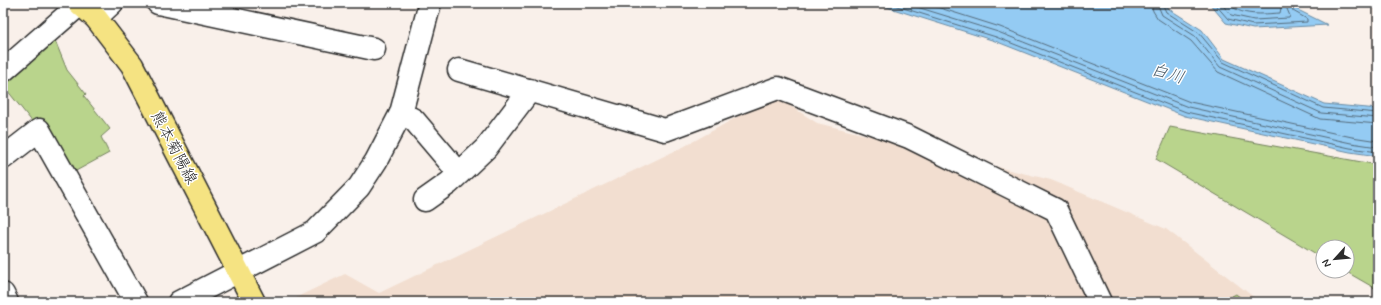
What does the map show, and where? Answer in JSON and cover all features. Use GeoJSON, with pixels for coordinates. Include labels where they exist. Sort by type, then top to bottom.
{"type":"FeatureCollection","features":[{"type":"Feature","properties":{"kind":"main road","name":"熊本菊陽線"},"geometry":{"type":"LineString","coordinates":[[85,8],[132,65],[240,271],[254,302]]}},
{"type":"Feature","properties":{"kind":"street"},"geometry":{"type":"LineString","coordinates":[[3,71],[85,8],[112,3]]}},
{"type":"Feature","properties":{"kind":"street"},"geometry":{"type":"LineString","coordinates":[[158,3],[374,49]]}},
{"type":"Feature","properties":{"kind":"street"},"geometry":{"type":"LineString","coordinates":[[179,302],[315,232],[337,212],[359,187],[376,161],[401,113],[430,3]]}},
{"type":"Feature","properties":{"kind":"street"},"geometry":{"type":"LineString","coordinates":[[459,70],[665,130],[778,88],[786,90],[909,137],[1056,210],[1100,302]]}},
{"type":"Feature","properties":{"kind":"street"},"geometry":{"type":"LineString","coordinates":[[425,200],[460,173],[486,148],[530,90]]}},
{"type":"Feature","properties":{"kind":"street"},"geometry":{"type":"LineString","coordinates":[[401,113],[414,120],[460,173]]}},
{"type":"Feature","properties":{"kind":"street"},"geometry":{"type":"LineString","coordinates":[[3,158],[39,130],[136,302]]}},
{"type":"Feature","properties":{"kind":"street"},"geometry":{"type":"LineString","coordinates":[[3,294],[7,302]]}},
{"type":"Feature","properties":{"kind":"shaded area"},"geometry":{"type":"Polygon","coordinates":[[[775,96],[817,123],[1051,180],[1166,229],[1260,302],[299,302],[297,297],[345,274],[379,293],[685,146],[775,96]]]}},
{"type":"Feature","properties":{"kind":"green space"},"geometry":{"type":"Polygon","coordinates":[[[54,38],[67,70],[86,94],[84,96],[110,129],[101,137],[109,153],[74,172],[47,123],[41,121],[34,124],[3,85],[54,38]]]}},
{"type":"Feature","properties":{"kind":"green space"},"geometry":{"type":"Polygon","coordinates":[[[1170,127],[1378,165],[1378,290],[1355,277],[1355,239],[1315,239],[1315,253],[1156,159],[1170,127]]]}},
{"type":"Feature","properties":{"kind":"green space"},"geometry":{"type":"Polygon","coordinates":[[[1236,294],[1246,302],[1224,302],[1226,299],[1236,294]]]}},
{"type":"Feature","properties":{"kind":"water","name":"白川"},"geometry":{"type":"Polygon","coordinates":[[[874,3],[1165,3],[1169,9],[1202,30],[1224,59],[1324,104],[1378,109],[1378,156],[1350,152],[1185,116],[995,41],[874,3]]]}},
{"type":"Feature","properties":{"kind":"water"},"geometry":{"type":"Polygon","coordinates":[[[1209,3],[1300,3],[1296,9],[1328,25],[1253,29],[1226,23],[1209,3]]]}}]}
